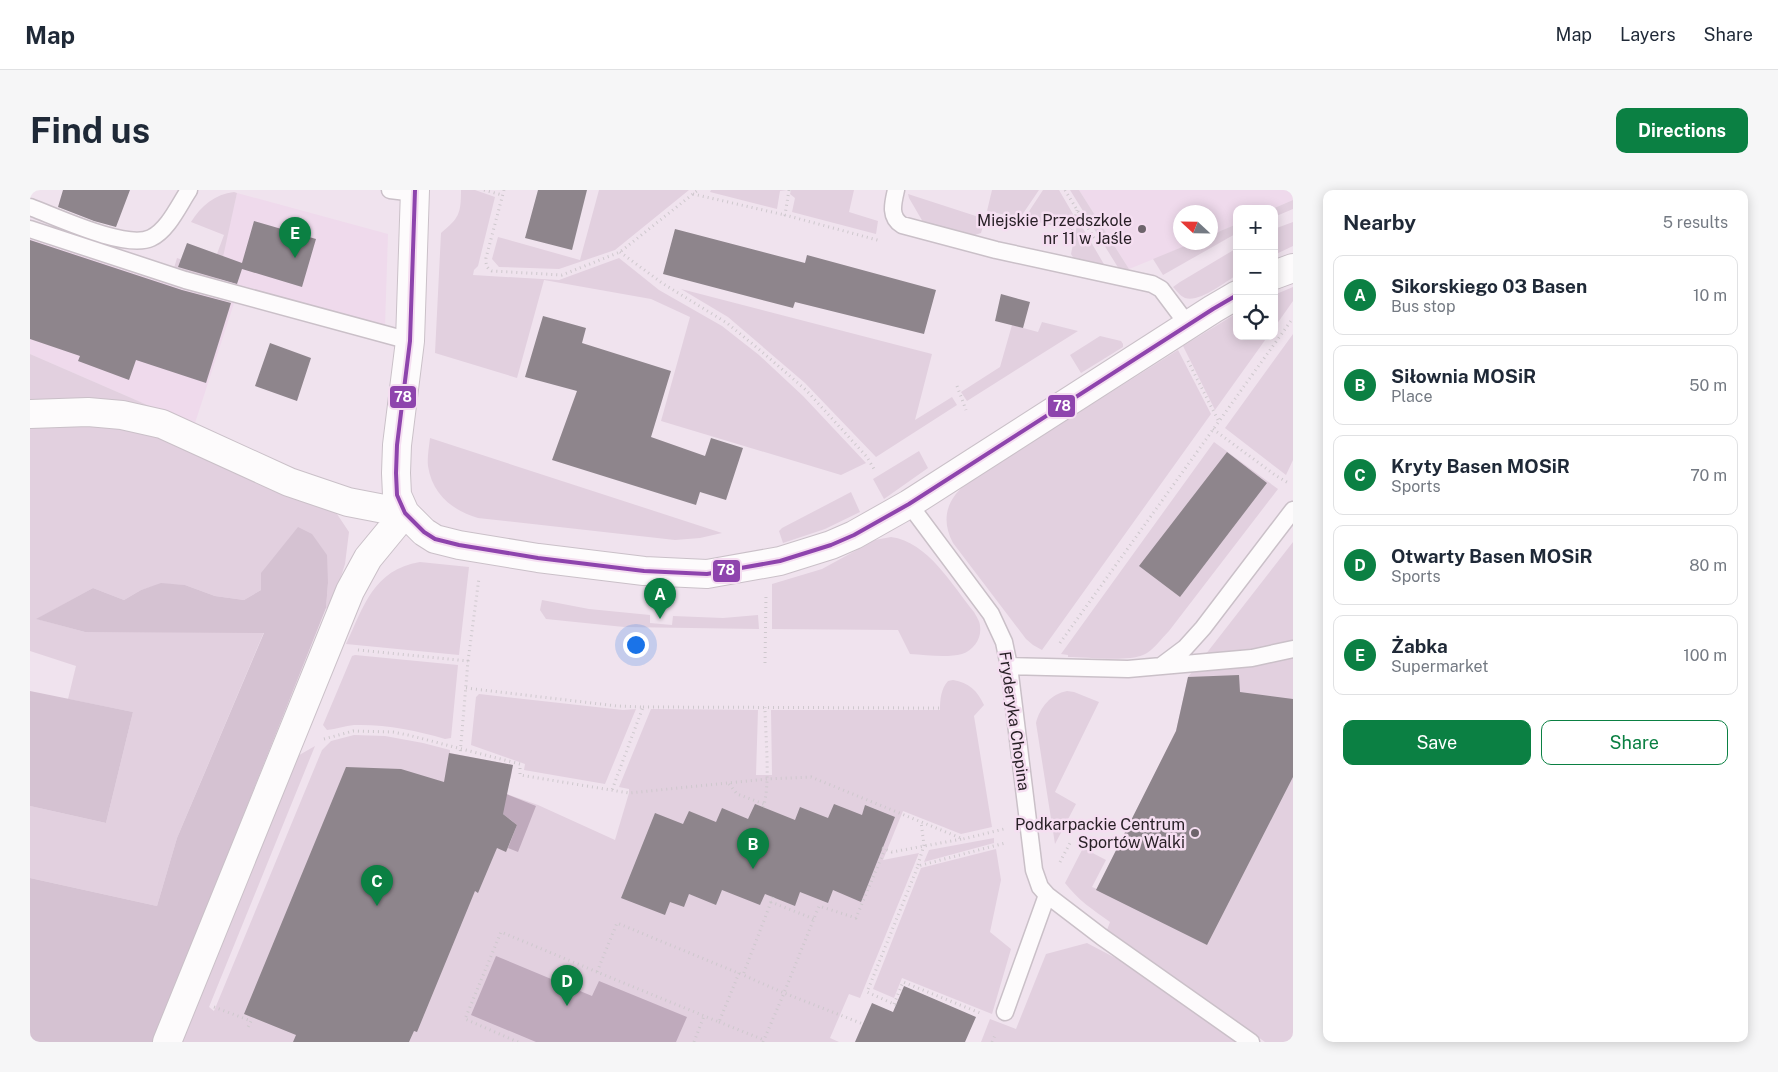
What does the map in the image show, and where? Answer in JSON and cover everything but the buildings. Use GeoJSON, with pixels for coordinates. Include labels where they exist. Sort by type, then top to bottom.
{"type":"FeatureCollection","features":[{"type":"Feature","properties":{"kind":"street"},"geometry":{"type":"LineString","coordinates":[[406,191],[410,341],[397,445],[397,496],[405,513],[424,532],[440,541],[538,558],[644,571],[706,574],[780,561],[831,545],[854,535],[909,504],[1233,297]]}},
{"type":"Feature","properties":{"kind":"street"},"geometry":{"type":"LineString","coordinates":[[1278,274],[1293,268]]}},
{"type":"Feature","properties":{"kind":"street"},"geometry":{"type":"LineString","coordinates":[[30,414],[88,412],[122,415],[162,424],[289,482],[348,502],[405,513]]}},
{"type":"Feature","properties":{"kind":"street"},"geometry":{"type":"LineString","coordinates":[[166,1042],[350,591],[368,558],[405,513]]}},
{"type":"Feature","properties":{"kind":"lane"},"geometry":{"type":"LineString","coordinates":[[30,207],[113,238],[143,241],[152,238],[162,230],[189,190]]}},
{"type":"Feature","properties":{"kind":"lane"},"geometry":{"type":"LineString","coordinates":[[896,190],[894,217],[902,225],[996,250],[1152,284],[1160,289],[1181,329]]}},
{"type":"Feature","properties":{"kind":"lane"},"geometry":{"type":"LineString","coordinates":[[30,229],[185,280],[410,341]]}},
{"type":"Feature","properties":{"kind":"lane","name":"Fryderyka Chopina"},"geometry":{"type":"LineString","coordinates":[[909,504],[991,614],[1004,642],[1009,666],[1036,877],[1040,887],[1047,895],[1102,937],[1251,1042]]}},
{"type":"Feature","properties":{"kind":"lane"},"geometry":{"type":"LineString","coordinates":[[1159,667],[1178,654],[1203,628],[1293,510]]}},
{"type":"Feature","properties":{"kind":"lane"},"geometry":{"type":"LineString","coordinates":[[1009,666],[1128,670],[1252,658],[1293,649]]}},
{"type":"Feature","properties":{"kind":"lane"},"geometry":{"type":"LineString","coordinates":[[1005,1012],[1047,895]]}},
{"type":"Feature","properties":{"kind":"path"},"geometry":{"type":"LineString","coordinates":[[484,190],[502,196]]}},
{"type":"Feature","properties":{"kind":"path"},"geometry":{"type":"LineString","coordinates":[[504,190],[486,258],[488,269],[492,271],[562,275],[620,252],[698,190]]}},
{"type":"Feature","properties":{"kind":"path"},"geometry":{"type":"LineString","coordinates":[[1065,190],[1118,277]]}},
{"type":"Feature","properties":{"kind":"path"},"geometry":{"type":"LineString","coordinates":[[693,194],[785,215]]}},
{"type":"Feature","properties":{"kind":"path"},"geometry":{"type":"LineString","coordinates":[[1064,265],[1077,210]]}},
{"type":"Feature","properties":{"kind":"path"},"geometry":{"type":"LineString","coordinates":[[620,252],[662,283],[727,323],[761,351],[806,390],[868,457],[874,469]]}},
{"type":"Feature","properties":{"kind":"path"},"geometry":{"type":"LineString","coordinates":[[1047,667],[1053,652],[1293,318]]}},
{"type":"Feature","properties":{"kind":"path"},"geometry":{"type":"LineString","coordinates":[[1181,329],[1219,422]]}},
{"type":"Feature","properties":{"kind":"path"},"geometry":{"type":"LineString","coordinates":[[958,386],[966,410]]}},
{"type":"Feature","properties":{"kind":"path"},"geometry":{"type":"LineString","coordinates":[[1214,429],[1275,475],[1293,486]]}},
{"type":"Feature","properties":{"kind":"path"},"geometry":{"type":"LineString","coordinates":[[460,755],[468,662],[480,575]]}},
{"type":"Feature","properties":{"kind":"path"},"geometry":{"type":"LineString","coordinates":[[765,663],[766,592]]}},
{"type":"Feature","properties":{"kind":"path"},"geometry":{"type":"LineString","coordinates":[[328,647],[468,662]]}},
{"type":"Feature","properties":{"kind":"path"},"geometry":{"type":"LineString","coordinates":[[466,688],[617,706],[940,708]]}},
{"type":"Feature","properties":{"kind":"path"},"geometry":{"type":"LineString","coordinates":[[612,790],[643,707]]}},
{"type":"Feature","properties":{"kind":"path"},"geometry":{"type":"LineString","coordinates":[[728,783],[737,794],[763,806],[766,801],[765,707]]}},
{"type":"Feature","properties":{"kind":"path"},"geometry":{"type":"LineString","coordinates":[[283,756],[314,742],[353,731],[393,732],[520,764],[520,775],[629,793],[767,779],[811,777],[963,839]]}},
{"type":"Feature","properties":{"kind":"path"},"geometry":{"type":"LineString","coordinates":[[921,822],[924,846],[918,866],[867,992],[895,1005],[903,982],[974,1011]]}},
{"type":"Feature","properties":{"kind":"path"},"geometry":{"type":"LineString","coordinates":[[518,1042],[465,1019],[501,932],[764,1041],[819,906],[856,918],[883,849],[892,852],[963,839],[1030,830]]}},
{"type":"Feature","properties":{"kind":"path"},"geometry":{"type":"LineString","coordinates":[[918,866],[1030,830]]}},
{"type":"Feature","properties":{"kind":"path"},"geometry":{"type":"LineString","coordinates":[[1059,863],[1070,843]]}},
{"type":"Feature","properties":{"kind":"path"},"geometry":{"type":"LineString","coordinates":[[719,1022],[773,897]]}},
{"type":"Feature","properties":{"kind":"path"},"geometry":{"type":"LineString","coordinates":[[772,902],[814,919]]}},
{"type":"Feature","properties":{"kind":"path"},"geometry":{"type":"LineString","coordinates":[[597,972],[617,923],[863,1024]]}},
{"type":"Feature","properties":{"kind":"path"},"geometry":{"type":"LineString","coordinates":[[694,1042],[704,1016]]}},
{"type":"Feature","properties":{"kind":"shaded area"},"geometry":{"type":"Polygon","coordinates":[[[461,190],[475,190],[495,197],[478,266],[474,270],[473,275],[559,280],[619,258],[659,290],[722,326],[759,355],[803,396],[866,463],[841,475],[661,421],[690,317],[651,299],[544,280],[517,378],[435,353],[441,233],[458,215],[461,190]]]}},
{"type":"Feature","properties":{"kind":"shaded area"},"geometry":{"type":"Polygon","coordinates":[[[599,190],[689,190],[615,250],[559,269],[499,267],[492,259],[498,237],[580,260],[599,190]]]}},
{"type":"Feature","properties":{"kind":"shaded area"},"geometry":{"type":"Polygon","coordinates":[[[711,190],[787,190],[780,191],[777,209],[710,192],[711,190]]]}},
{"type":"Feature","properties":{"kind":"shaded area"},"geometry":{"type":"Polygon","coordinates":[[[791,190],[854,190],[849,212],[878,221],[876,234],[792,212],[795,198],[790,194],[791,190]]]}},
{"type":"Feature","properties":{"kind":"shaded area"},"geometry":{"type":"Polygon","coordinates":[[[992,190],[1039,190],[1020,218],[987,211],[992,190]]]}},
{"type":"Feature","properties":{"kind":"shaded area"},"geometry":{"type":"Polygon","coordinates":[[[1043,190],[1059,190],[1073,214],[1071,229],[1024,219],[1043,190]]]}},
{"type":"Feature","properties":{"kind":"shaded area"},"geometry":{"type":"Polygon","coordinates":[[[1070,190],[1079,190],[1129,269],[1119,269],[1070,190]]]}},
{"type":"Feature","properties":{"kind":"shaded area","name":"Miejskie Przedszkole nr 11 w Jaśle"},"geometry":{"type":"Polygon","coordinates":[[[1079,190],[1293,190],[1293,200],[1278,206],[1233,205],[1233,226],[1218,232],[1218,205],[1173,205],[1173,250],[1176,250],[1129,269],[1079,190]]]}},
{"type":"Feature","properties":{"kind":"shaded area"},"geometry":{"type":"Polygon","coordinates":[[[237,193],[388,234],[385,326],[239,288],[195,423],[175,417],[30,354],[30,219],[115,250],[217,280],[237,193]]]}},
{"type":"Feature","properties":{"kind":"shaded area"},"geometry":{"type":"Polygon","coordinates":[[[237,193],[218,280],[174,268],[177,258],[211,270],[224,235],[191,222],[209,202],[221,195],[237,193]]]}},
{"type":"Feature","properties":{"kind":"shaded area"},"geometry":{"type":"Polygon","coordinates":[[[908,194],[985,219],[981,233],[975,235],[923,222],[908,194]]]}},
{"type":"Feature","properties":{"kind":"shaded area"},"geometry":{"type":"Polygon","coordinates":[[[1293,200],[1293,209],[1278,215],[1278,206],[1293,200]]]}},
{"type":"Feature","properties":{"kind":"shaded area"},"geometry":{"type":"Polygon","coordinates":[[[1078,220],[1105,266],[1074,259],[1071,254],[1078,220]]]}},
{"type":"Feature","properties":{"kind":"shaded area"},"geometry":{"type":"Polygon","coordinates":[[[1293,222],[1293,246],[1278,253],[1278,250],[1278,228],[1293,222]]]}},
{"type":"Feature","properties":{"kind":"shaded area"},"geometry":{"type":"Polygon","coordinates":[[[1233,226],[1233,235],[1218,244],[1218,232],[1233,226]]]}},
{"type":"Feature","properties":{"kind":"shaded area"},"geometry":{"type":"Polygon","coordinates":[[[1175,250],[1207,250],[1163,275],[1153,259],[1175,250]]]}},
{"type":"Feature","properties":{"kind":"shaded area"},"geometry":{"type":"Polygon","coordinates":[[[1233,250],[1233,278],[1219,287],[1191,299],[1180,295],[1173,287],[1233,250]]]}},
{"type":"Feature","properties":{"kind":"shaded area"},"geometry":{"type":"Polygon","coordinates":[[[1293,287],[1293,301],[1278,322],[1278,295],[1293,287]]]}},
{"type":"Feature","properties":{"kind":"shaded area"},"geometry":{"type":"Polygon","coordinates":[[[681,289],[932,354],[915,420],[952,397],[957,405],[876,457],[805,383],[728,317],[681,289]]]}},
{"type":"Feature","properties":{"kind":"shaded area"},"geometry":{"type":"Polygon","coordinates":[[[1233,315],[1233,340],[1265,340],[1215,410],[1183,346],[1233,315]]]}},
{"type":"Feature","properties":{"kind":"shaded area"},"geometry":{"type":"Polygon","coordinates":[[[1042,322],[1078,331],[967,401],[961,392],[1000,367],[1012,325],[1038,332],[1042,322]]]}},
{"type":"Feature","properties":{"kind":"shaded area"},"geometry":{"type":"Polygon","coordinates":[[[1293,334],[1293,460],[1286,475],[1225,428],[1293,334]]]}},
{"type":"Feature","properties":{"kind":"shaded area"},"geometry":{"type":"Polygon","coordinates":[[[1100,336],[1121,341],[1123,347],[1081,373],[1070,355],[1100,336]]]}},
{"type":"Feature","properties":{"kind":"shaded area"},"geometry":{"type":"Polygon","coordinates":[[[1178,350],[1211,414],[1042,650],[1026,639],[953,543],[947,525],[948,509],[951,501],[962,487],[970,481],[1178,350]]]}},
{"type":"Feature","properties":{"kind":"shaded area"},"geometry":{"type":"Polygon","coordinates":[[[30,354],[175,417],[30,403],[30,354]]]}},
{"type":"Feature","properties":{"kind":"shaded area"},"geometry":{"type":"Polygon","coordinates":[[[109,421],[198,449],[337,514],[349,532],[345,564],[330,611],[326,608],[328,583],[261,590],[244,600],[215,596],[185,585],[161,584],[141,590],[124,600],[93,588],[37,619],[85,632],[264,632],[177,838],[157,906],[30,878],[30,806],[106,823],[133,712],[68,699],[76,666],[30,651],[30,422],[109,421]]]}},
{"type":"Feature","properties":{"kind":"shaded area"},"geometry":{"type":"Polygon","coordinates":[[[430,438],[722,533],[700,538],[675,540],[478,518],[452,506],[434,485],[428,466],[430,438]]]}},
{"type":"Feature","properties":{"kind":"shaded area"},"geometry":{"type":"Polygon","coordinates":[[[1214,442],[1278,489],[1169,631],[1150,651],[1136,657],[1117,659],[1068,657],[1068,655],[1061,654],[1214,442]]]}},
{"type":"Feature","properties":{"kind":"shaded area"},"geometry":{"type":"Polygon","coordinates":[[[919,451],[928,468],[884,499],[873,479],[919,451]]]}},
{"type":"Feature","properties":{"kind":"shaded area"},"geometry":{"type":"Polygon","coordinates":[[[851,492],[860,512],[825,529],[783,543],[779,531],[782,528],[851,492]]]}},
{"type":"Feature","properties":{"kind":"shaded area"},"geometry":{"type":"Polygon","coordinates":[[[298,527],[312,534],[327,555],[328,583],[326,608],[153,1042],[30,1042],[30,878],[157,906],[177,838],[264,633],[85,632],[36,619],[93,588],[124,600],[141,590],[161,583],[185,585],[215,596],[244,600],[261,590],[261,573],[298,527]]]}},
{"type":"Feature","properties":{"kind":"shaded area"},"geometry":{"type":"Polygon","coordinates":[[[891,537],[916,547],[928,556],[974,612],[979,622],[980,635],[970,650],[962,654],[950,656],[910,654],[898,630],[772,629],[772,584],[822,569],[875,540],[891,537]]]}},
{"type":"Feature","properties":{"kind":"shaded area"},"geometry":{"type":"Polygon","coordinates":[[[1293,542],[1293,1042],[1265,1042],[1107,930],[1110,922],[1080,900],[1065,883],[1083,848],[1106,860],[1092,887],[1097,889],[1176,731],[1188,677],[1293,542]]]}},
{"type":"Feature","properties":{"kind":"shaded area"},"geometry":{"type":"Polygon","coordinates":[[[420,562],[469,567],[459,655],[346,644],[365,603],[381,581],[404,566],[420,562]]]}},
{"type":"Feature","properties":{"kind":"shaded area"},"geometry":{"type":"Polygon","coordinates":[[[542,600],[589,609],[650,615],[650,623],[672,625],[673,616],[723,618],[758,615],[759,629],[624,627],[546,619],[540,610],[542,600]]]}},
{"type":"Feature","properties":{"kind":"shaded area"},"geometry":{"type":"Polygon","coordinates":[[[352,656],[458,665],[451,738],[445,739],[411,730],[377,726],[354,725],[327,730],[323,725],[352,656]]]}},
{"type":"Feature","properties":{"kind":"shaded area"},"geometry":{"type":"Polygon","coordinates":[[[953,680],[964,683],[972,688],[984,705],[974,716],[992,827],[961,834],[903,811],[883,860],[919,853],[860,998],[849,994],[830,1038],[839,1042],[178,1042],[294,758],[315,746],[209,1007],[214,1011],[322,750],[331,741],[354,735],[385,736],[450,750],[450,753],[513,765],[511,777],[504,793],[538,805],[615,840],[629,793],[629,789],[619,787],[651,709],[758,710],[756,775],[772,775],[771,710],[940,710],[942,691],[948,681],[953,680]]]}},
{"type":"Feature","properties":{"kind":"shaded area"},"geometry":{"type":"Polygon","coordinates":[[[30,691],[133,712],[106,823],[30,806],[30,691]]]}},
{"type":"Feature","properties":{"kind":"shaded area"},"geometry":{"type":"Polygon","coordinates":[[[1067,691],[1099,702],[1055,792],[1076,804],[1055,844],[1036,723],[1040,712],[1047,702],[1056,695],[1067,691]]]}},
{"type":"Feature","properties":{"kind":"shaded area"},"geometry":{"type":"Polygon","coordinates":[[[479,694],[623,710],[636,709],[605,784],[524,770],[525,764],[471,745],[476,697],[479,694]]]}},
{"type":"Feature","properties":{"kind":"shaded area"},"geometry":{"type":"Polygon","coordinates":[[[463,782],[504,793],[536,806],[518,852],[508,848],[517,825],[463,782]]]}},
{"type":"Feature","properties":{"kind":"shaded area"},"geometry":{"type":"Polygon","coordinates":[[[994,838],[994,843],[924,862],[929,850],[994,838]]]}},
{"type":"Feature","properties":{"kind":"shaded area"},"geometry":{"type":"Polygon","coordinates":[[[996,849],[1001,880],[990,932],[1011,949],[992,1014],[902,978],[894,998],[873,989],[921,868],[996,849]]]}},
{"type":"Feature","properties":{"kind":"shaded area"},"geometry":{"type":"Polygon","coordinates":[[[1087,943],[1125,963],[1238,1042],[981,1042],[990,1019],[1016,1029],[1046,954],[1087,943]]]}},
{"type":"Feature","properties":{"kind":"shaded area"},"geometry":{"type":"Polygon","coordinates":[[[496,956],[592,996],[599,981],[687,1017],[676,1042],[536,1042],[471,1015],[496,956]]]}},
{"type":"Feature","properties":{"kind":"transit line","name":"78"},"geometry":{"type":"LineString","coordinates":[[415,190],[410,341],[397,445],[397,495],[405,513],[424,532],[435,539],[459,545],[538,558],[644,571],[707,574],[780,561],[831,545],[854,535],[909,504],[1233,297]]}},
{"type":"Feature","properties":{"kind":"place","name":"Miejskie Przedszkole nr 11 w Jaśle"},"geometry":{"type":"Point","coordinates":[1142,229]}},
{"type":"Feature","properties":{"kind":"place","name":"Żabka"},"geometry":{"type":"Point","coordinates":[295,258]}},
{"type":"Feature","properties":{"kind":"place","name":"Sikorskiego 03 Basen"},"geometry":{"type":"Point","coordinates":[660,619]}},
{"type":"Feature","properties":{"kind":"place","name":"Podkarpackie Centrum Sportów Walki"},"geometry":{"type":"Point","coordinates":[1195,833]}},
{"type":"Feature","properties":{"kind":"place","name":"Siłownia MOSiR"},"geometry":{"type":"Point","coordinates":[753,869]}},
{"type":"Feature","properties":{"kind":"place","name":"Kryty Basen MOSiR"},"geometry":{"type":"Point","coordinates":[377,906]}},
{"type":"Feature","properties":{"kind":"place","name":"Otwarty Basen MOSiR"},"geometry":{"type":"Point","coordinates":[567,1006]}}]}
